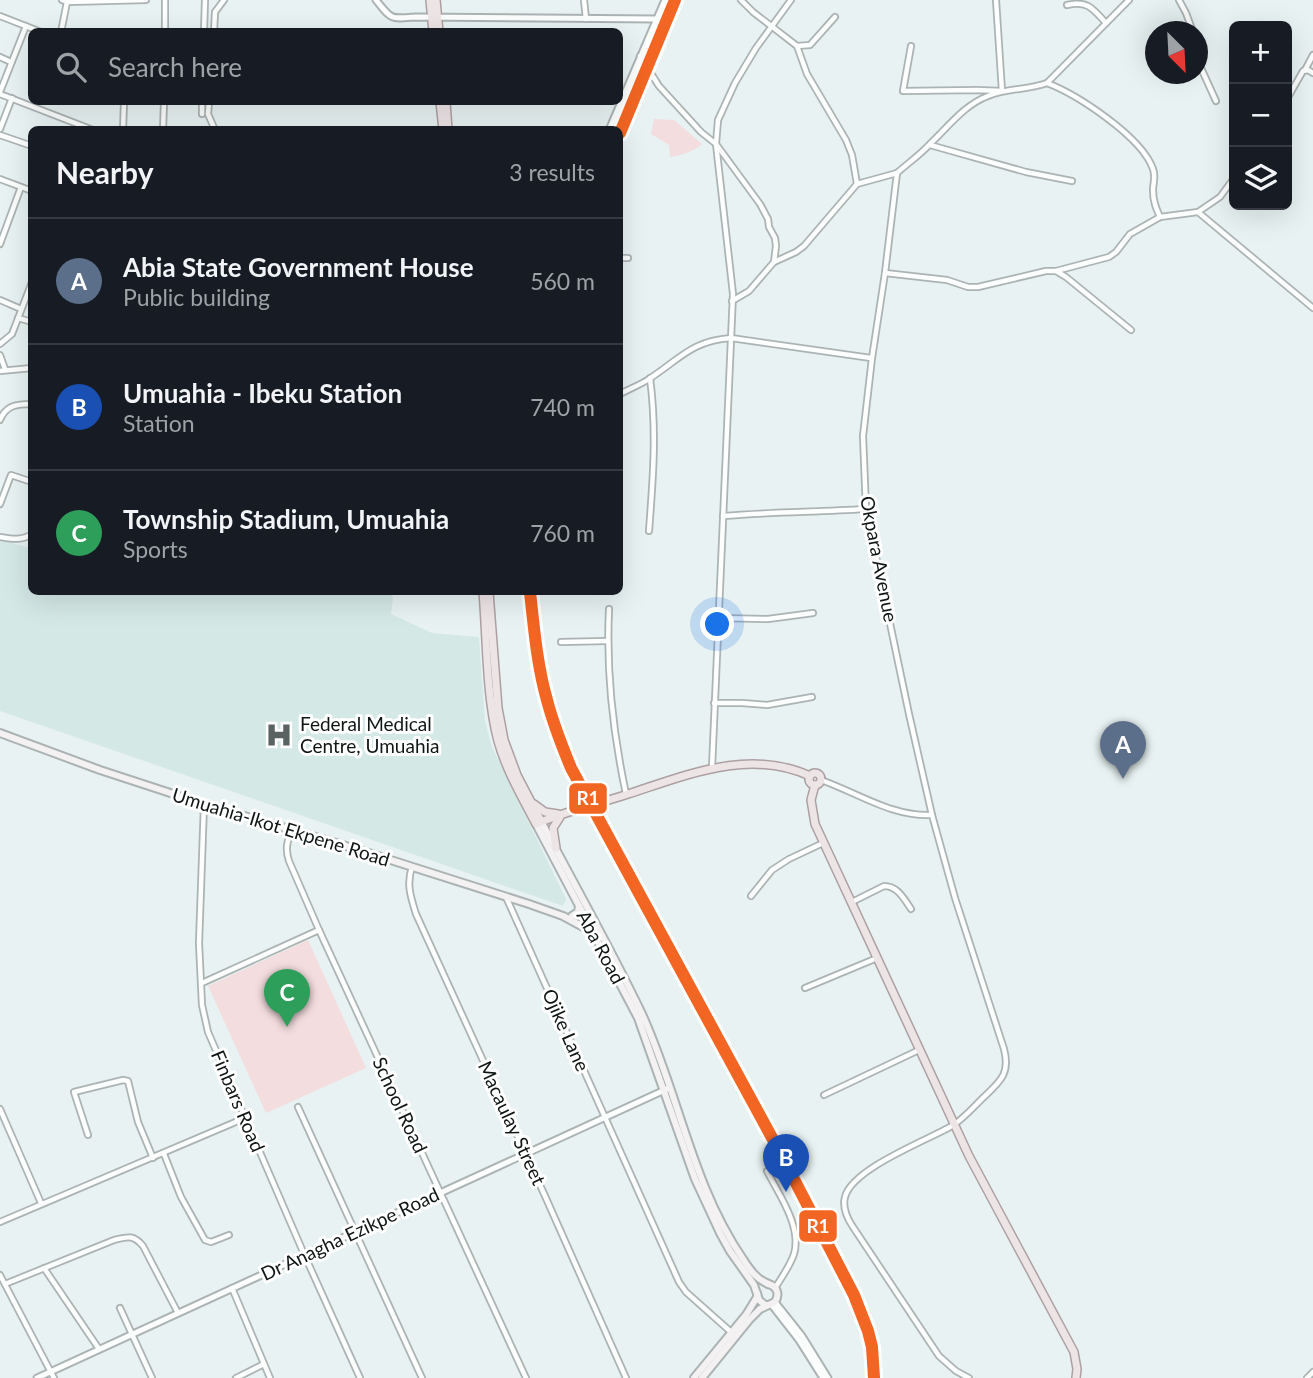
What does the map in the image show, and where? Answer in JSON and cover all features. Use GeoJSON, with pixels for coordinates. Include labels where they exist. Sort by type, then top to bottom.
{"type":"FeatureCollection","features":[{"type":"Feature","properties":{"kind":"main road"},"geometry":{"type":"LineString","coordinates":[[430,0],[438,28]]}},
{"type":"Feature","properties":{"kind":"main road"},"geometry":{"type":"LineString","coordinates":[[434,28],[436,0]]}},
{"type":"Feature","properties":{"kind":"main road"},"geometry":{"type":"LineString","coordinates":[[440,105],[443,126]]}},
{"type":"Feature","properties":{"kind":"main road"},"geometry":{"type":"LineString","coordinates":[[446,105],[448,126]]}},
{"type":"Feature","properties":{"kind":"main road","name":"Aba Road"},"geometry":{"type":"LineString","coordinates":[[483,595],[498,708],[509,757],[579,906],[588,917],[595,936],[638,1018],[691,1153],[725,1230],[757,1278],[772,1286]]}},
{"type":"Feature","properties":{"kind":"main road","name":"Aba Road"},"geometry":{"type":"LineString","coordinates":[[489,595],[492,708],[498,741],[512,777],[556,848],[588,917],[643,1016],[686,1154],[720,1233],[754,1284],[757,1295]]}},
{"type":"Feature","properties":{"kind":"main road","name":"Umuahia-Ikot Ekpene Road"},"geometry":{"type":"LineString","coordinates":[[0,733],[204,804],[563,916]]}},
{"type":"Feature","properties":{"kind":"main road"},"geometry":{"type":"LineString","coordinates":[[539,822],[712,768],[751,763],[786,768],[810,776],[810,782],[818,782],[811,800],[812,813],[824,843],[969,1156],[1074,1352],[1076,1378]]}},
{"type":"Feature","properties":{"kind":"main road"},"geometry":{"type":"LineString","coordinates":[[530,800],[545,812],[565,814]]}},
{"type":"Feature","properties":{"kind":"main road"},"geometry":{"type":"LineString","coordinates":[[556,848],[552,828],[565,814]]}},
{"type":"Feature","properties":{"kind":"main road"},"geometry":{"type":"LineString","coordinates":[[572,916],[578,912],[579,906]]}},
{"type":"Feature","properties":{"kind":"main road"},"geometry":{"type":"LineString","coordinates":[[563,916],[588,917]]}},
{"type":"Feature","properties":{"kind":"main road"},"geometry":{"type":"LineString","coordinates":[[563,916],[595,936]]}},
{"type":"Feature","properties":{"kind":"main road"},"geometry":{"type":"LineString","coordinates":[[578,924],[588,917]]}},
{"type":"Feature","properties":{"kind":"main road"},"geometry":{"type":"LineString","coordinates":[[694,1378],[746,1315],[762,1286],[772,1286],[778,1295],[772,1304],[760,1309],[749,1320],[702,1378]]}},
{"type":"Feature","properties":{"kind":"main road"},"geometry":{"type":"LineString","coordinates":[[757,1295],[761,1303],[772,1304]]}},
{"type":"Feature","properties":{"kind":"street"},"geometry":{"type":"LineString","coordinates":[[62,28],[65,1],[146,0]]}},
{"type":"Feature","properties":{"kind":"street"},"geometry":{"type":"LineString","coordinates":[[165,0],[165,28]]}},
{"type":"Feature","properties":{"kind":"street"},"geometry":{"type":"LineString","coordinates":[[205,0],[205,28]]}},
{"type":"Feature","properties":{"kind":"street"},"geometry":{"type":"LineString","coordinates":[[214,28],[215,12],[224,0]]}},
{"type":"Feature","properties":{"kind":"street"},"geometry":{"type":"LineString","coordinates":[[376,0],[392,18],[657,19]]}},
{"type":"Feature","properties":{"kind":"street"},"geometry":{"type":"LineString","coordinates":[[584,0],[586,19]]}},
{"type":"Feature","properties":{"kind":"street"},"geometry":{"type":"LineString","coordinates":[[623,95],[665,0]]}},
{"type":"Feature","properties":{"kind":"street"},"geometry":{"type":"LineString","coordinates":[[741,0],[797,46],[807,74],[846,140],[857,184]]}},
{"type":"Feature","properties":{"kind":"street"},"geometry":{"type":"LineString","coordinates":[[712,768],[732,301],[716,144],[718,120],[755,48],[791,0]]}},
{"type":"Feature","properties":{"kind":"street"},"geometry":{"type":"LineString","coordinates":[[996,0],[1002,91]]}},
{"type":"Feature","properties":{"kind":"street"},"geometry":{"type":"LineString","coordinates":[[911,46],[902,91],[1002,91],[1038,86],[1047,83],[1129,0]]}},
{"type":"Feature","properties":{"kind":"street"},"geometry":{"type":"LineString","coordinates":[[1179,0],[1189,21]]}},
{"type":"Feature","properties":{"kind":"street"},"geometry":{"type":"LineString","coordinates":[[1067,5],[1079,1],[1090,4],[1106,23]]}},
{"type":"Feature","properties":{"kind":"street"},"geometry":{"type":"LineString","coordinates":[[0,16],[31,28]]}},
{"type":"Feature","properties":{"kind":"street"},"geometry":{"type":"LineString","coordinates":[[797,46],[810,45],[835,17]]}},
{"type":"Feature","properties":{"kind":"street"},"geometry":{"type":"LineString","coordinates":[[26,26],[0,93],[28,103]]}},
{"type":"Feature","properties":{"kind":"street"},"geometry":{"type":"LineString","coordinates":[[1292,91],[1313,55]]}},
{"type":"Feature","properties":{"kind":"street"},"geometry":{"type":"LineString","coordinates":[[640,56],[659,86],[701,132],[716,144],[750,189],[766,215],[775,238],[774,262]]}},
{"type":"Feature","properties":{"kind":"street"},"geometry":{"type":"LineString","coordinates":[[0,57],[11,62]]}},
{"type":"Feature","properties":{"kind":"street"},"geometry":{"type":"LineString","coordinates":[[1305,70],[1313,73]]}},
{"type":"Feature","properties":{"kind":"street"},"geometry":{"type":"LineString","coordinates":[[1047,83],[1062,89],[1102,116],[1147,156],[1155,177],[1154,205],[1160,217]]}},
{"type":"Feature","properties":{"kind":"street"},"geometry":{"type":"LineString","coordinates":[[1208,83],[1216,101]]}},
{"type":"Feature","properties":{"kind":"street"},"geometry":{"type":"LineString","coordinates":[[732,301],[749,290],[774,262],[804,246],[857,184],[897,173],[930,145],[953,119],[985,97],[1002,91]]}},
{"type":"Feature","properties":{"kind":"street"},"geometry":{"type":"LineString","coordinates":[[0,129],[12,98]]}},
{"type":"Feature","properties":{"kind":"street"},"geometry":{"type":"LineString","coordinates":[[35,105],[84,126]]}},
{"type":"Feature","properties":{"kind":"street"},"geometry":{"type":"LineString","coordinates":[[123,126],[124,105]]}},
{"type":"Feature","properties":{"kind":"street"},"geometry":{"type":"LineString","coordinates":[[163,126],[164,105]]}},
{"type":"Feature","properties":{"kind":"street"},"geometry":{"type":"LineString","coordinates":[[202,105],[202,114]]}},
{"type":"Feature","properties":{"kind":"street"},"geometry":{"type":"LineString","coordinates":[[209,105],[208,114],[213,126]]}},
{"type":"Feature","properties":{"kind":"street"},"geometry":{"type":"LineString","coordinates":[[610,126],[619,105]]}},
{"type":"Feature","properties":{"kind":"street"},"geometry":{"type":"LineString","coordinates":[[0,135],[28,145]]}},
{"type":"Feature","properties":{"kind":"street"},"geometry":{"type":"LineString","coordinates":[[930,145],[1026,172],[1072,181]]}},
{"type":"Feature","properties":{"kind":"street","name":"Okpara Avenue"},"geometry":{"type":"LineString","coordinates":[[897,173],[863,436],[866,509],[932,814],[955,898],[1006,1057],[1005,1072],[1001,1079],[954,1125],[864,1173],[847,1190],[844,1204],[853,1227],[939,1356],[969,1378]]}},
{"type":"Feature","properties":{"kind":"street"},"geometry":{"type":"LineString","coordinates":[[0,179],[28,190]]}},
{"type":"Feature","properties":{"kind":"street"},"geometry":{"type":"LineString","coordinates":[[885,273],[947,280],[968,288],[1056,271],[1108,257],[1116,252],[1130,234],[1160,217],[1198,212],[1220,197],[1229,185]]}},
{"type":"Feature","properties":{"kind":"street"},"geometry":{"type":"LineString","coordinates":[[0,244],[21,187]]}},
{"type":"Feature","properties":{"kind":"street"},"geometry":{"type":"LineString","coordinates":[[1198,212],[1313,308]]}},
{"type":"Feature","properties":{"kind":"street"},"geometry":{"type":"LineString","coordinates":[[623,258],[628,258]]}},
{"type":"Feature","properties":{"kind":"street"},"geometry":{"type":"LineString","coordinates":[[1056,271],[1131,330]]}},
{"type":"Feature","properties":{"kind":"street"},"geometry":{"type":"LineString","coordinates":[[0,344],[12,334],[28,292]]}},
{"type":"Feature","properties":{"kind":"street"},"geometry":{"type":"LineString","coordinates":[[0,300],[21,309]]}},
{"type":"Feature","properties":{"kind":"street"},"geometry":{"type":"LineString","coordinates":[[18,318],[28,321]]}},
{"type":"Feature","properties":{"kind":"street"},"geometry":{"type":"LineString","coordinates":[[623,392],[650,378],[695,346],[718,339],[731,338],[872,358]]}},
{"type":"Feature","properties":{"kind":"street"},"geometry":{"type":"LineString","coordinates":[[0,355],[3,370],[28,368]]}},
{"type":"Feature","properties":{"kind":"street"},"geometry":{"type":"LineString","coordinates":[[649,531],[655,437],[650,378]]}},
{"type":"Feature","properties":{"kind":"street"},"geometry":{"type":"LineString","coordinates":[[0,420],[11,406],[28,404]]}},
{"type":"Feature","properties":{"kind":"street"},"geometry":{"type":"LineString","coordinates":[[0,504],[9,476],[28,481]]}},
{"type":"Feature","properties":{"kind":"street"},"geometry":{"type":"LineString","coordinates":[[723,516],[866,509]]}},
{"type":"Feature","properties":{"kind":"street"},"geometry":{"type":"LineString","coordinates":[[0,537],[15,539],[28,536]]}},
{"type":"Feature","properties":{"kind":"street"},"geometry":{"type":"LineString","coordinates":[[609,609],[607,641],[611,700],[626,795]]}},
{"type":"Feature","properties":{"kind":"street"},"geometry":{"type":"LineString","coordinates":[[718,618],[768,619],[813,613]]}},
{"type":"Feature","properties":{"kind":"street"},"geometry":{"type":"LineString","coordinates":[[561,642],[607,641]]}},
{"type":"Feature","properties":{"kind":"street"},"geometry":{"type":"LineString","coordinates":[[715,703],[767,705],[812,697]]}},
{"type":"Feature","properties":{"kind":"street"},"geometry":{"type":"LineString","coordinates":[[818,782],[843,788],[898,812],[919,816],[932,814]]}},
{"type":"Feature","properties":{"kind":"street","name":"Finbars Road"},"geometry":{"type":"LineString","coordinates":[[204,804],[199,943],[202,1005],[208,1032],[360,1378]]}},
{"type":"Feature","properties":{"kind":"street","name":"School Road"},"geometry":{"type":"LineString","coordinates":[[292,830],[286,852],[319,930],[526,1378]]}},
{"type":"Feature","properties":{"kind":"street"},"geometry":{"type":"LineString","coordinates":[[751,896],[772,870],[824,843]]}},
{"type":"Feature","properties":{"kind":"street","name":"Macaulay Street"},"geometry":{"type":"LineString","coordinates":[[412,867],[408,888],[416,914],[626,1378]]}},
{"type":"Feature","properties":{"kind":"street"},"geometry":{"type":"LineString","coordinates":[[851,902],[884,886],[890,886],[911,909]]}},
{"type":"Feature","properties":{"kind":"street","name":"Ojike Lane"},"geometry":{"type":"LineString","coordinates":[[506,897],[679,1282],[686,1292],[731,1332]]}},
{"type":"Feature","properties":{"kind":"street"},"geometry":{"type":"LineString","coordinates":[[201,984],[319,930]]}},
{"type":"Feature","properties":{"kind":"street"},"geometry":{"type":"LineString","coordinates":[[805,988],[877,958]]}},
{"type":"Feature","properties":{"kind":"street"},"geometry":{"type":"LineString","coordinates":[[824,1095],[919,1050]]}},
{"type":"Feature","properties":{"kind":"street"},"geometry":{"type":"LineString","coordinates":[[88,1135],[74,1092],[128,1081],[136,1115],[153,1158]]}},
{"type":"Feature","properties":{"kind":"street","name":"Dr Anagha Ezikpe Road"},"geometry":{"type":"LineString","coordinates":[[37,1378],[52,1375],[99,1349],[667,1089]]}},
{"type":"Feature","properties":{"kind":"street"},"geometry":{"type":"LineString","coordinates":[[298,1107],[422,1378]]}},
{"type":"Feature","properties":{"kind":"street"},"geometry":{"type":"LineString","coordinates":[[0,1108],[41,1203]]}},
{"type":"Feature","properties":{"kind":"street"},"geometry":{"type":"LineString","coordinates":[[0,1222],[245,1118]]}},
{"type":"Feature","properties":{"kind":"street"},"geometry":{"type":"LineString","coordinates":[[164,1154],[181,1197],[205,1240],[211,1242],[229,1235]]}},
{"type":"Feature","properties":{"kind":"street"},"geometry":{"type":"LineString","coordinates":[[767,1171],[793,1223],[795,1239],[794,1252],[786,1272],[772,1286]]}},
{"type":"Feature","properties":{"kind":"street"},"geometry":{"type":"LineString","coordinates":[[5,1284],[114,1240],[131,1237],[143,1246],[178,1313]]}},
{"type":"Feature","properties":{"kind":"street"},"geometry":{"type":"LineString","coordinates":[[44,1268],[99,1349]]}},
{"type":"Feature","properties":{"kind":"street"},"geometry":{"type":"LineString","coordinates":[[0,1275],[52,1375]]}},
{"type":"Feature","properties":{"kind":"street"},"geometry":{"type":"LineString","coordinates":[[232,1288],[270,1378]]}},
{"type":"Feature","properties":{"kind":"street"},"geometry":{"type":"LineString","coordinates":[[772,1304],[799,1340],[822,1378]]}},
{"type":"Feature","properties":{"kind":"street"},"geometry":{"type":"LineString","coordinates":[[772,1304],[802,1336],[828,1378]]}},
{"type":"Feature","properties":{"kind":"street"},"geometry":{"type":"LineString","coordinates":[[120,1308],[152,1378]]}},
{"type":"Feature","properties":{"kind":"street"},"geometry":{"type":"LineString","coordinates":[[236,1378],[264,1364]]}},
{"type":"Feature","properties":{"kind":"street"},"geometry":{"type":"LineString","coordinates":[[1307,1378],[1313,1372]]}},
{"type":"Feature","properties":{"kind":"shaded area"},"geometry":{"type":"Polygon","coordinates":[[[654,119],[674,120],[702,144],[687,153],[670,157],[669,145],[651,134],[654,119]]]}},
{"type":"Feature","properties":{"kind":"shaded area","name":"Federal Medical Centre, Umuahia"},"geometry":{"type":"Polygon","coordinates":[[[0,540],[28,547],[28,595],[392,595],[391,614],[432,633],[479,637],[485,722],[492,747],[566,899],[563,906],[0,711],[0,540]]]}},
{"type":"Feature","properties":{"kind":"shaded area"},"geometry":{"type":"Polygon","coordinates":[[[308,940],[366,1068],[266,1113],[208,986],[308,940]]]}},
{"type":"Feature","properties":{"kind":"transit line","name":"R1"},"geometry":{"type":"LineString","coordinates":[[623,126],[675,0]]}},
{"type":"Feature","properties":{"kind":"transit line","name":"R1"},"geometry":{"type":"LineString","coordinates":[[530,595],[544,687],[571,768],[783,1158],[854,1295],[872,1347],[874,1378]]}},
{"type":"Feature","properties":{"kind":"place","name":"Federal Medical Centre, Umuahia"},"geometry":{"type":"Point","coordinates":[279,735]}},
{"type":"Feature","properties":{"kind":"place","name":"Abia State Government House"},"geometry":{"type":"Point","coordinates":[1123,779]}},
{"type":"Feature","properties":{"kind":"place","name":"Township Stadium, Umuahia"},"geometry":{"type":"Point","coordinates":[287,1027]}},
{"type":"Feature","properties":{"kind":"place","name":"Umuahia - Ibeku Station"},"geometry":{"type":"Point","coordinates":[786,1192]}}]}
